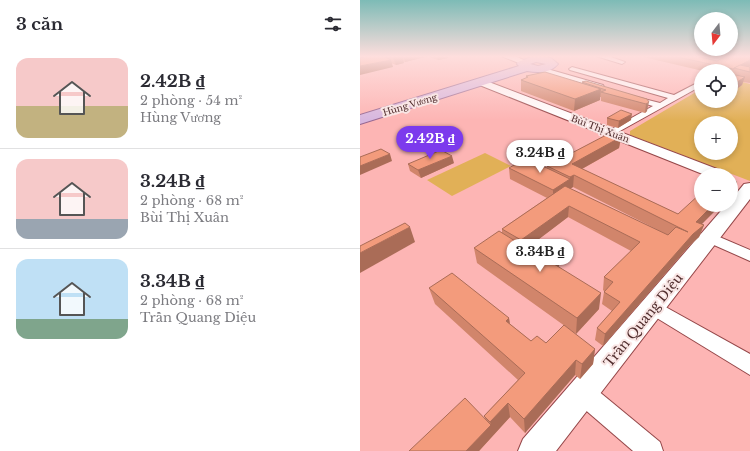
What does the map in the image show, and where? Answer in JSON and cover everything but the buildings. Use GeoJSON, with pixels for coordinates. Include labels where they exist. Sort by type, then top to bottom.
{"type":"FeatureCollection","features":[{"type":"Feature","properties":{"kind":"main road","name":"Hùng Vương"},"geometry":{"type":"LineString","coordinates":[[360,120],[496,77]]}},
{"type":"Feature","properties":{"kind":"street"},"geometry":{"type":"LineString","coordinates":[[576,77],[606,89]]}},
{"type":"Feature","properties":{"kind":"street"},"geometry":{"type":"LineString","coordinates":[[587,77],[667,101]]}},
{"type":"Feature","properties":{"kind":"street","name":"Bùi Thị Xuân"},"geometry":{"type":"LineString","coordinates":[[481,82],[701,168]]}},
{"type":"Feature","properties":{"kind":"street"},"geometry":{"type":"LineString","coordinates":[[611,133],[694,87]]}},
{"type":"Feature","properties":{"kind":"street"},"geometry":{"type":"LineString","coordinates":[[621,94],[667,101]]}},
{"type":"Feature","properties":{"kind":"street","name":"Trần Quang Diệu"},"geometry":{"type":"LineString","coordinates":[[536,451],[710,238],[746,186]]}},
{"type":"Feature","properties":{"kind":"street"},"geometry":{"type":"LineString","coordinates":[[710,238],[750,256]]}},
{"type":"Feature","properties":{"kind":"street"},"geometry":{"type":"LineString","coordinates":[[653,307],[750,364]]}},
{"type":"Feature","properties":{"kind":"street"},"geometry":{"type":"LineString","coordinates":[[583,393],[651,451]]}},
{"type":"Feature","properties":{"kind":"shaded area"},"geometry":{"type":"Polygon","coordinates":[[[738,81],[750,84],[750,181],[738,176],[738,168],[716,168],[695,160],[738,160],[738,116],[694,116],[694,160],[630,135],[630,131],[694,93],[694,108],[738,108],[738,81]]]}},
{"type":"Feature","properties":{"kind":"shaded area"},"geometry":{"type":"Polygon","coordinates":[[[485,153],[511,166],[452,196],[427,180],[485,153]]]}}]}
